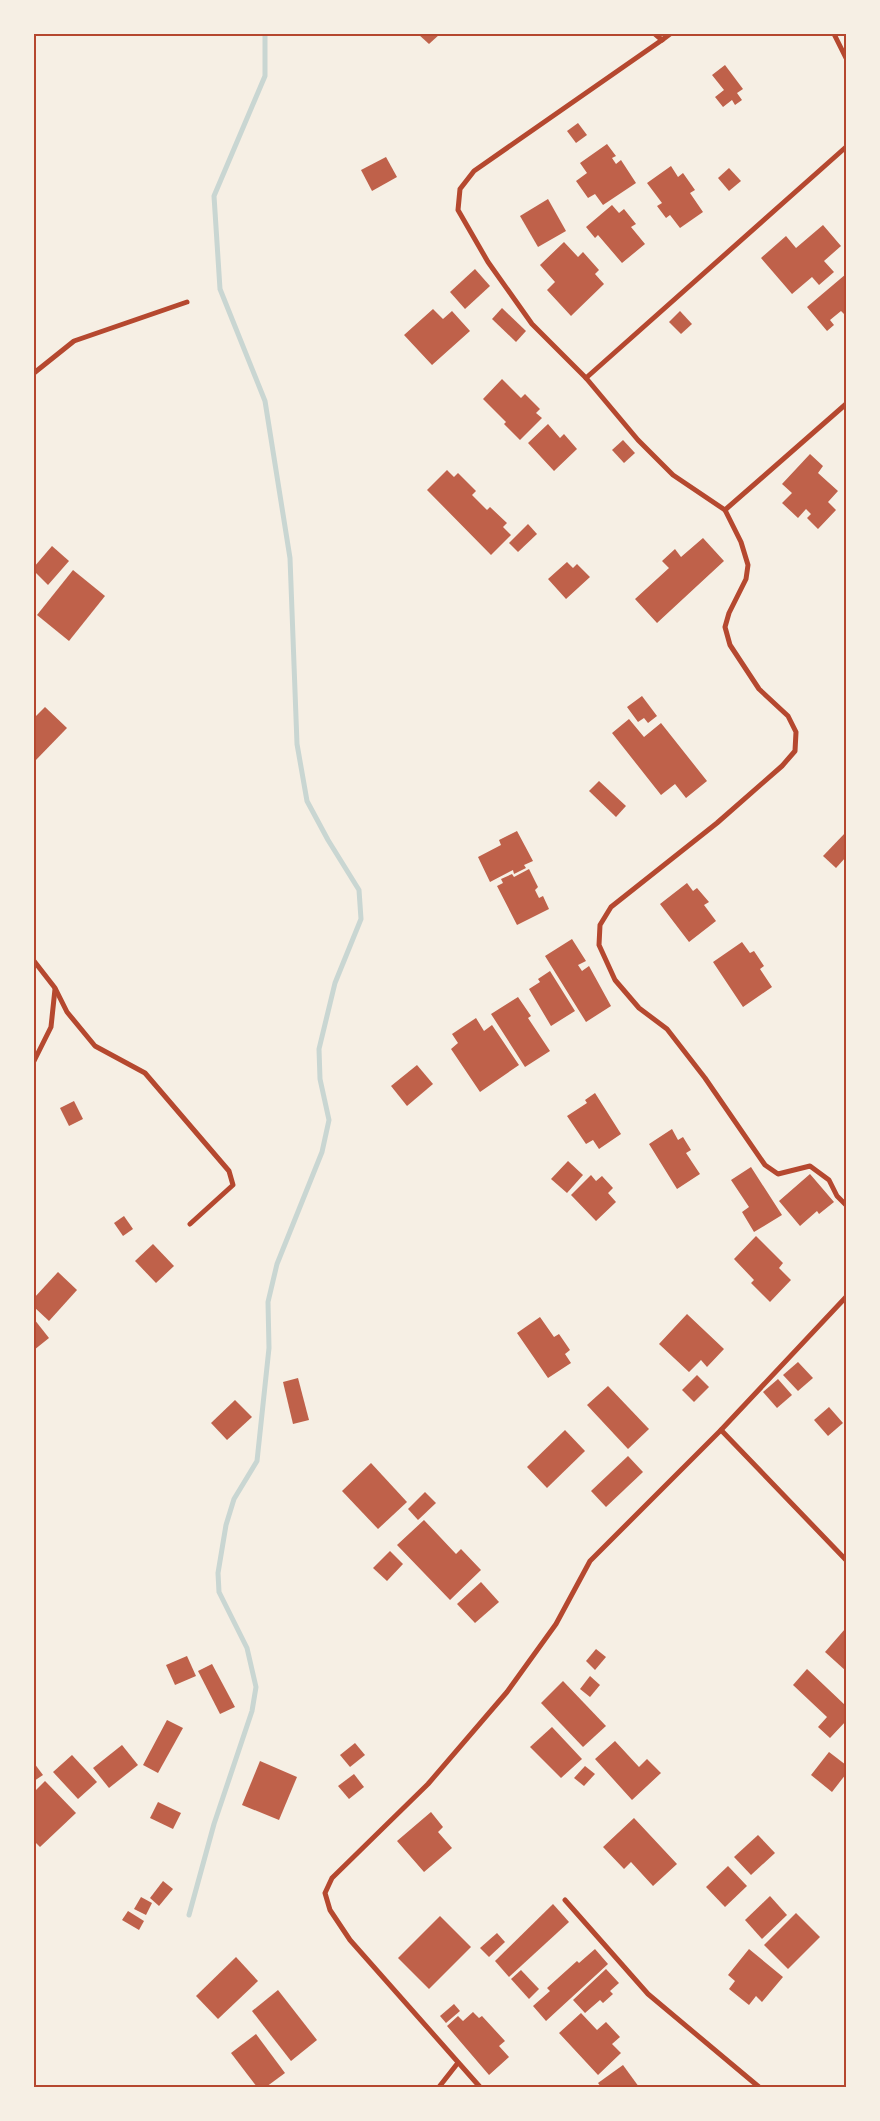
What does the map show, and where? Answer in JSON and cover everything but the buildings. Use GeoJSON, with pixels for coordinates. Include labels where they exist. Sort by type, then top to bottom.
{"type":"FeatureCollection","features":[{"type":"Feature","properties":{"kind":"street"},"geometry":{"type":"LineString","coordinates":[[655,34],[662,40]]}},
{"type":"Feature","properties":{"kind":"street"},"geometry":{"type":"LineString","coordinates":[[670,34],[474,171],[460,188],[458,210],[488,262],[532,324],[586,378],[638,440],[673,475],[725,510],[741,542],[748,565],[746,579],[729,613],[725,627],[730,645],[760,689],[788,716],[796,732],[795,751],[782,766],[717,823],[611,907],[600,925],[599,945],[615,980],[639,1008],[667,1029],[705,1078],[765,1165],[778,1174],[810,1166],[829,1180],[837,1196],[846,1205]]}},
{"type":"Feature","properties":{"kind":"street"},"geometry":{"type":"LineString","coordinates":[[834,34],[846,58]]}},
{"type":"Feature","properties":{"kind":"street"},"geometry":{"type":"LineString","coordinates":[[586,378],[846,147]]}},
{"type":"Feature","properties":{"kind":"street"},"geometry":{"type":"LineString","coordinates":[[34,374],[74,341],[187,302]]}},
{"type":"Feature","properties":{"kind":"street"},"geometry":{"type":"LineString","coordinates":[[725,510],[846,404]]}},
{"type":"Feature","properties":{"kind":"street"},"geometry":{"type":"LineString","coordinates":[[34,961],[55,988],[67,1012],[94,1046],[145,1073],[229,1171],[233,1186],[190,1224]]}},
{"type":"Feature","properties":{"kind":"street"},"geometry":{"type":"LineString","coordinates":[[34,1061],[51,1027],[55,988]]}},
{"type":"Feature","properties":{"kind":"street"},"geometry":{"type":"LineString","coordinates":[[480,2087],[350,1940],[330,1910],[325,1893],[332,1878],[428,1784],[507,1692],[556,1624],[590,1562],[721,1430],[846,1297]]}},
{"type":"Feature","properties":{"kind":"street"},"geometry":{"type":"LineString","coordinates":[[721,1430],[846,1560]]}},
{"type":"Feature","properties":{"kind":"street"},"geometry":{"type":"LineString","coordinates":[[565,1900],[648,1994],[759,2087]]}},
{"type":"Feature","properties":{"kind":"street"},"geometry":{"type":"LineString","coordinates":[[439,2087],[458,2064]]}},
{"type":"Feature","properties":{"kind":"waterway"},"geometry":{"type":"LineString","coordinates":[[189,1915],[214,1824],[252,1711],[256,1687],[247,1648],[219,1592],[218,1573],[226,1525],[234,1499],[257,1461],[269,1348],[268,1302],[277,1264],[322,1152],[329,1120],[320,1079],[319,1049],[335,983],[361,919],[359,890],[328,840],[307,801],[297,744],[290,558],[265,401],[220,289],[214,196],[265,76],[265,34]]}}]}
